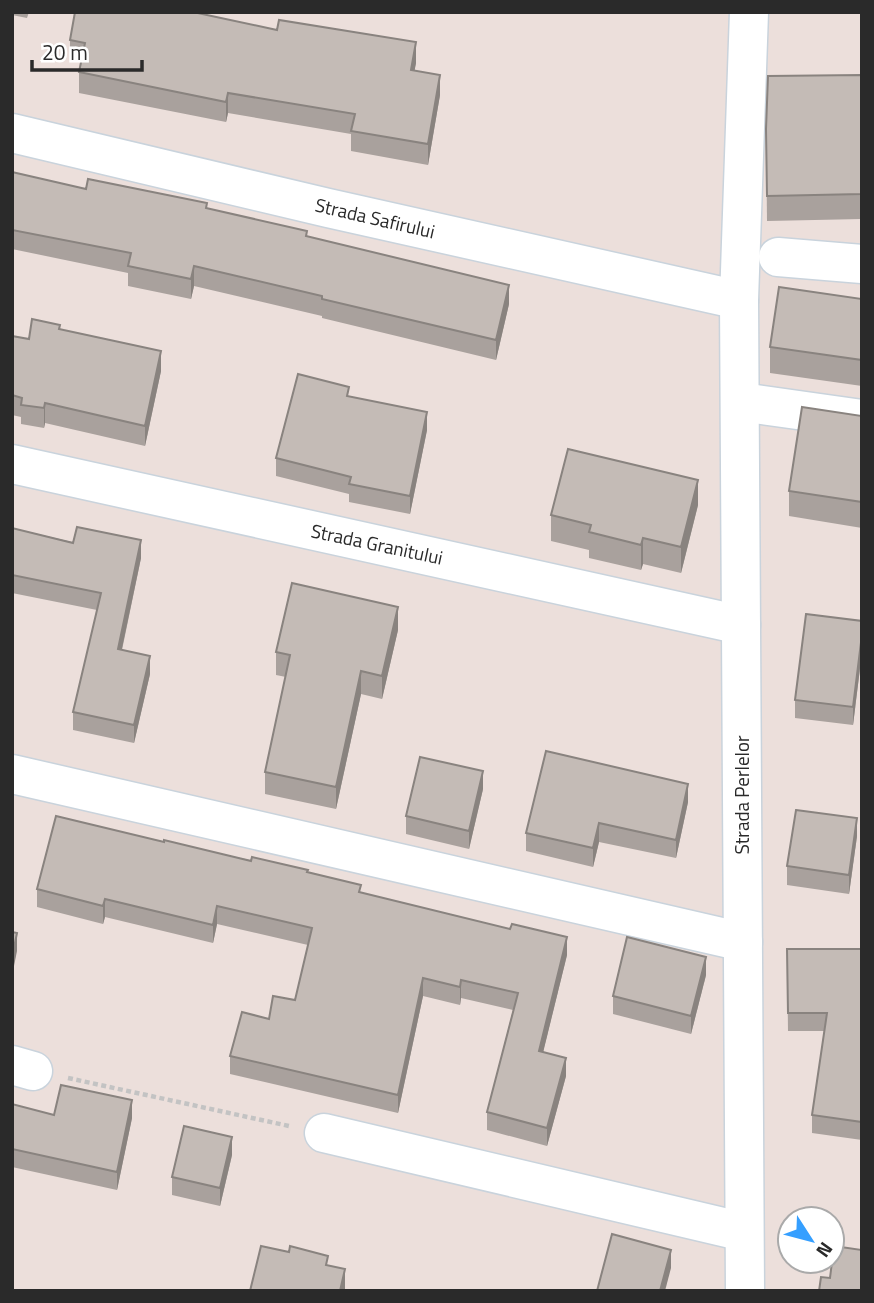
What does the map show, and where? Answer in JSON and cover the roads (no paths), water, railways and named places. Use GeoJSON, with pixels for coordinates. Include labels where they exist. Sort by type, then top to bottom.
{"type":"FeatureCollection","features":[{"type":"Feature","properties":{"kind":"street","name":"Strada Perlelor"},"geometry":{"type":"LineString","coordinates":[[745,1291],[739,300],[749,12]]}},
{"type":"Feature","properties":{"kind":"street","name":"Strada Safirului"},"geometry":{"type":"LineString","coordinates":[[12,133],[328,208],[739,300]]}},
{"type":"Feature","properties":{"kind":"street"},"geometry":{"type":"LineString","coordinates":[[778,257],[862,264]]}},
{"type":"Feature","properties":{"kind":"street"},"geometry":{"type":"LineString","coordinates":[[741,402],[862,419]]}},
{"type":"Feature","properties":{"kind":"street","name":"Strada Granitului"},"geometry":{"type":"LineString","coordinates":[[12,464],[741,625]]}},
{"type":"Feature","properties":{"kind":"street"},"geometry":{"type":"LineString","coordinates":[[12,774],[743,942]]}},
{"type":"Feature","properties":{"kind":"street"},"geometry":{"type":"LineString","coordinates":[[324,1133],[744,1232]]}}]}
